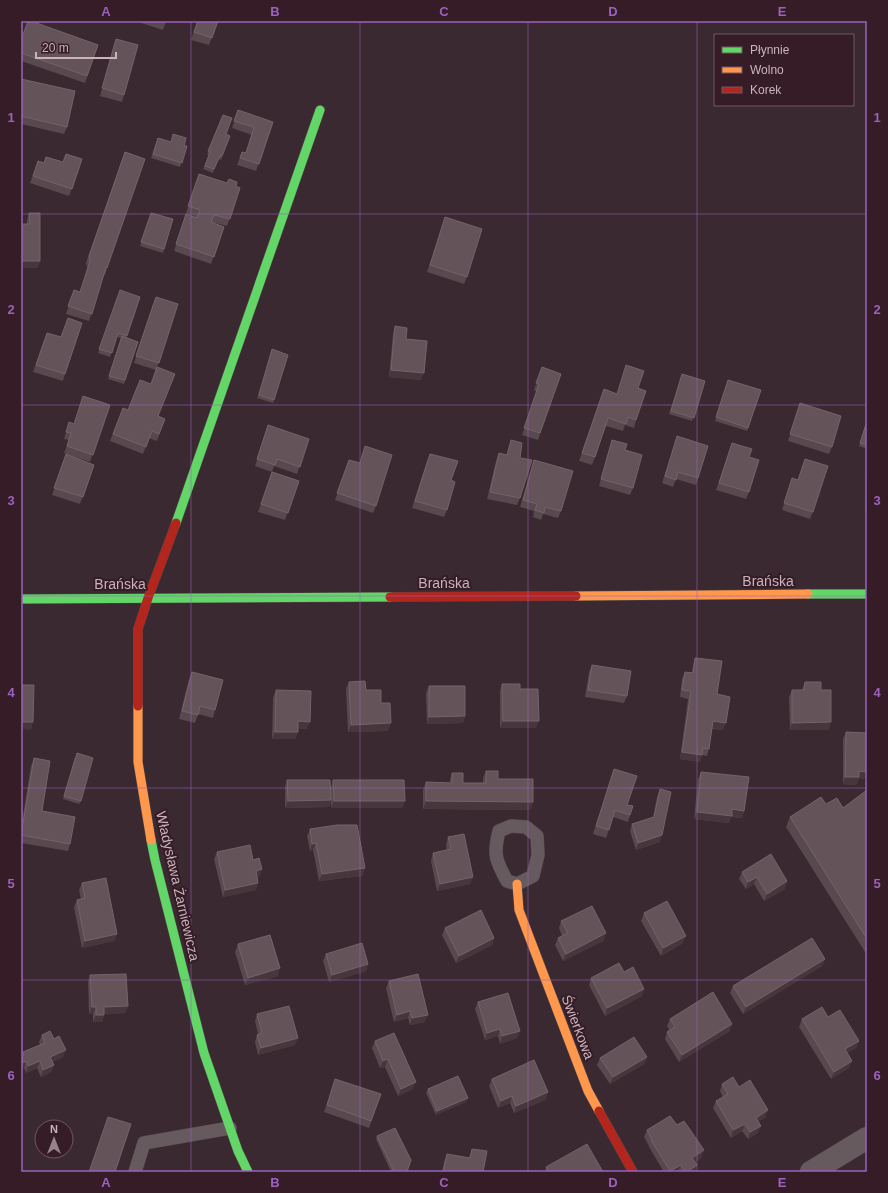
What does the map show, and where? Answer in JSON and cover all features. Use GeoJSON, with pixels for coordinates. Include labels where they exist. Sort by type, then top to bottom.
{"type":"FeatureCollection","features":[{"type":"Feature","properties":{"kind":"street","name":"Władysława Żarniewicza"},"geometry":{"type":"LineString","coordinates":[[248,1172],[238,1151],[204,1053],[155,860],[138,762],[138,629],[320,110]]}},
{"type":"Feature","properties":{"kind":"street","name":"Brańska"},"geometry":{"type":"LineString","coordinates":[[21,599],[867,594]]}},
{"type":"Feature","properties":{"kind":"street","name":"Świerkowa"},"geometry":{"type":"LineString","coordinates":[[517,884],[519,910],[588,1091],[633,1172]]}},
{"type":"Feature","properties":{"kind":"street"},"geometry":{"type":"LineString","coordinates":[[811,1172],[867,1138]]}},
{"type":"Feature","properties":{"kind":"lane"},"geometry":{"type":"LineString","coordinates":[[511,826],[526,827],[537,836],[538,855],[533,876],[517,884],[507,882],[498,864],[495,846],[499,831],[511,826]]}},
{"type":"Feature","properties":{"kind":"lane"},"geometry":{"type":"LineString","coordinates":[[135,1172],[144,1143],[230,1128]]}},
{"type":"Feature","properties":{"kind":"building"},"geometry":{"type":"Polygon","coordinates":[[[28,21],[98,45],[87,76],[21,53],[21,40],[28,21]]]}},
{"type":"Feature","properties":{"kind":"building"},"geometry":{"type":"Polygon","coordinates":[[[198,21],[218,21],[212,38],[194,32],[198,21]]]}},
{"type":"Feature","properties":{"kind":"building"},"geometry":{"type":"Polygon","coordinates":[[[116,39],[138,45],[124,95],[102,88],[116,39]]]}},
{"type":"Feature","properties":{"kind":"building"},"geometry":{"type":"Polygon","coordinates":[[[21,79],[75,91],[67,127],[21,116],[21,79]]]}},
{"type":"Feature","properties":{"kind":"building"},"geometry":{"type":"Polygon","coordinates":[[[238,110],[273,122],[259,164],[240,158],[242,152],[246,153],[254,127],[234,121],[238,110]]]}},
{"type":"Feature","properties":{"kind":"building"},"geometry":{"type":"Polygon","coordinates":[[[223,115],[232,118],[226,134],[230,136],[222,156],[220,156],[214,169],[205,166],[210,152],[208,151],[223,115]]]}},
{"type":"Feature","properties":{"kind":"building"},"geometry":{"type":"Polygon","coordinates":[[[173,134],[186,138],[184,146],[187,146],[182,163],[153,154],[158,138],[171,142],[173,134]]]}},
{"type":"Feature","properties":{"kind":"building"},"geometry":{"type":"Polygon","coordinates":[[[125,152],[145,159],[107,268],[106,267],[92,314],[68,306],[74,290],[80,292],[90,261],[89,256],[125,152]]]}},
{"type":"Feature","properties":{"kind":"building"},"geometry":{"type":"Polygon","coordinates":[[[66,154],[82,159],[72,189],[33,176],[38,161],[44,163],[46,157],[63,162],[66,154]]]}},
{"type":"Feature","properties":{"kind":"building"},"geometry":{"type":"Polygon","coordinates":[[[199,174],[227,183],[229,179],[237,182],[236,186],[240,188],[230,219],[214,215],[211,222],[224,227],[214,257],[176,244],[186,214],[197,218],[200,210],[188,206],[199,174]]]}},
{"type":"Feature","properties":{"kind":"building"},"geometry":{"type":"Polygon","coordinates":[[[29,213],[40,213],[40,261],[21,261],[21,224],[30,224],[29,213]]]}},
{"type":"Feature","properties":{"kind":"building"},"geometry":{"type":"Polygon","coordinates":[[[151,213],[173,219],[164,249],[141,242],[151,213]]]}},
{"type":"Feature","properties":{"kind":"building"},"geometry":{"type":"Polygon","coordinates":[[[445,217],[482,229],[467,277],[430,265],[445,217]]]}},
{"type":"Feature","properties":{"kind":"building"},"geometry":{"type":"Polygon","coordinates":[[[120,290],[140,297],[127,336],[118,333],[112,353],[99,349],[120,290]]]}},
{"type":"Feature","properties":{"kind":"building"},"geometry":{"type":"Polygon","coordinates":[[[156,297],[178,304],[159,363],[136,356],[156,297]]]}},
{"type":"Feature","properties":{"kind":"building"},"geometry":{"type":"Polygon","coordinates":[[[68,318],[82,323],[65,374],[36,365],[47,333],[61,337],[68,318]]]}},
{"type":"Feature","properties":{"kind":"building"},"geometry":{"type":"Polygon","coordinates":[[[395,326],[407,328],[406,339],[427,341],[424,373],[391,370],[395,326]]]}},
{"type":"Feature","properties":{"kind":"building"},"geometry":{"type":"Polygon","coordinates":[[[122,336],[138,342],[125,380],[109,376],[122,336]]]}},
{"type":"Feature","properties":{"kind":"building"},"geometry":{"type":"Polygon","coordinates":[[[272,349],[288,355],[274,400],[259,395],[272,349]]]}},
{"type":"Feature","properties":{"kind":"building"},"geometry":{"type":"Polygon","coordinates":[[[626,365],[644,371],[638,388],[646,391],[636,420],[628,417],[626,424],[608,418],[595,457],[582,453],[604,389],[617,394],[626,365]]]}},
{"type":"Feature","properties":{"kind":"building"},"geometry":{"type":"Polygon","coordinates":[[[157,367],[175,374],[158,416],[165,419],[159,434],[152,431],[146,447],[113,434],[123,408],[128,410],[140,380],[151,384],[157,367]]]}},
{"type":"Feature","properties":{"kind":"building"},"geometry":{"type":"Polygon","coordinates":[[[542,367],[561,374],[540,433],[524,428],[539,384],[536,383],[542,367]]]}},
{"type":"Feature","properties":{"kind":"building"},"geometry":{"type":"Polygon","coordinates":[[[682,374],[705,381],[694,418],[671,411],[682,374]]]}},
{"type":"Feature","properties":{"kind":"building"},"geometry":{"type":"Polygon","coordinates":[[[728,380],[761,390],[748,428],[716,417],[728,380]]]}},
{"type":"Feature","properties":{"kind":"building"},"geometry":{"type":"Polygon","coordinates":[[[83,396],[110,405],[93,455],[67,446],[71,433],[66,432],[69,422],[74,424],[83,396]]]}},
{"type":"Feature","properties":{"kind":"building"},"geometry":{"type":"Polygon","coordinates":[[[800,403],[841,416],[832,447],[790,434],[800,403]]]}},
{"type":"Feature","properties":{"kind":"building"},"geometry":{"type":"Polygon","coordinates":[[[867,421],[867,445],[860,443],[867,421]]]}},
{"type":"Feature","properties":{"kind":"building"},"geometry":{"type":"Polygon","coordinates":[[[268,425],[309,439],[300,467],[277,459],[275,465],[257,459],[268,425]]]}},
{"type":"Feature","properties":{"kind":"building"},"geometry":{"type":"Polygon","coordinates":[[[677,436],[708,446],[698,478],[678,472],[676,480],[665,476],[677,436]]]}},
{"type":"Feature","properties":{"kind":"building"},"geometry":{"type":"Polygon","coordinates":[[[511,440],[522,443],[520,458],[532,460],[520,498],[490,492],[499,453],[507,455],[511,440]]]}},
{"type":"Feature","properties":{"kind":"building"},"geometry":{"type":"Polygon","coordinates":[[[612,440],[627,444],[625,450],[642,455],[633,488],[601,479],[612,440]]]}},
{"type":"Feature","properties":{"kind":"building"},"geometry":{"type":"Polygon","coordinates":[[[732,443],[752,449],[749,457],[759,460],[749,492],[719,483],[732,443]]]}},
{"type":"Feature","properties":{"kind":"building"},"geometry":{"type":"Polygon","coordinates":[[[365,446],[392,455],[376,506],[337,493],[349,460],[360,463],[365,446]]]}},
{"type":"Feature","properties":{"kind":"building"},"geometry":{"type":"Polygon","coordinates":[[[66,454],[94,465],[83,497],[54,488],[66,454]]]}},
{"type":"Feature","properties":{"kind":"building"},"geometry":{"type":"Polygon","coordinates":[[[430,454],[458,461],[451,480],[455,482],[447,510],[415,501],[430,454]]]}},
{"type":"Feature","properties":{"kind":"building"},"geometry":{"type":"Polygon","coordinates":[[[805,459],[828,466],[813,512],[784,503],[792,478],[798,480],[805,459]]]}},
{"type":"Feature","properties":{"kind":"building"},"geometry":{"type":"Polygon","coordinates":[[[534,460],[573,471],[561,511],[545,507],[544,513],[535,510],[537,504],[523,500],[534,460]]]}},
{"type":"Feature","properties":{"kind":"building"},"geometry":{"type":"Polygon","coordinates":[[[272,472],[299,481],[288,513],[261,504],[272,472]]]}},
{"type":"Feature","properties":{"kind":"building"},"geometry":{"type":"Polygon","coordinates":[[[695,658],[722,661],[717,694],[730,697],[726,723],[713,721],[709,749],[703,748],[702,755],[682,752],[691,691],[682,690],[685,672],[693,673],[695,658]]]}},
{"type":"Feature","properties":{"kind":"building"},"geometry":{"type":"Polygon","coordinates":[[[592,665],[631,671],[627,696],[588,690],[592,665]]]}},
{"type":"Feature","properties":{"kind":"building"},"geometry":{"type":"Polygon","coordinates":[[[192,672],[223,680],[215,710],[200,706],[198,715],[182,711],[192,672]]]}},
{"type":"Feature","properties":{"kind":"building"},"geometry":{"type":"Polygon","coordinates":[[[365,681],[366,690],[381,690],[381,703],[390,703],[391,723],[351,725],[349,682],[365,681]]]}},
{"type":"Feature","properties":{"kind":"building"},"geometry":{"type":"Polygon","coordinates":[[[805,682],[821,682],[821,690],[831,690],[831,722],[792,723],[792,690],[804,690],[805,682]]]}},
{"type":"Feature","properties":{"kind":"building"},"geometry":{"type":"Polygon","coordinates":[[[502,684],[520,684],[520,689],[538,689],[539,721],[503,721],[502,684]]]}},
{"type":"Feature","properties":{"kind":"building"},"geometry":{"type":"Polygon","coordinates":[[[21,685],[34,685],[33,722],[21,722],[21,685]]]}},
{"type":"Feature","properties":{"kind":"building"},"geometry":{"type":"Polygon","coordinates":[[[429,686],[465,686],[465,716],[429,717],[429,686]]]}},
{"type":"Feature","properties":{"kind":"building"},"geometry":{"type":"Polygon","coordinates":[[[276,690],[311,691],[310,722],[298,721],[298,732],[275,732],[276,690]]]}},
{"type":"Feature","properties":{"kind":"building"},"geometry":{"type":"Polygon","coordinates":[[[846,732],[867,733],[866,772],[859,771],[859,777],[845,777],[846,732]]]}},
{"type":"Feature","properties":{"kind":"building"},"geometry":{"type":"Polygon","coordinates":[[[77,753],[93,758],[81,801],[64,796],[77,753]]]}},
{"type":"Feature","properties":{"kind":"building"},"geometry":{"type":"Polygon","coordinates":[[[34,758],[50,761],[42,811],[75,817],[70,844],[21,835],[34,758]]]}},
{"type":"Feature","properties":{"kind":"building"},"geometry":{"type":"Polygon","coordinates":[[[614,769],[637,776],[627,805],[633,806],[630,815],[615,810],[609,830],[596,826],[614,769]]]}},
{"type":"Feature","properties":{"kind":"building"},"geometry":{"type":"Polygon","coordinates":[[[486,771],[498,771],[498,779],[533,779],[533,802],[426,801],[426,782],[452,783],[452,773],[463,773],[463,783],[486,783],[486,771]]]}},
{"type":"Feature","properties":{"kind":"building"},"geometry":{"type":"Polygon","coordinates":[[[701,772],[749,777],[744,811],[732,809],[732,816],[697,812],[701,772]]]}},
{"type":"Feature","properties":{"kind":"building"},"geometry":{"type":"Polygon","coordinates":[[[287,780],[330,780],[331,800],[288,801],[287,780]]]}},
{"type":"Feature","properties":{"kind":"building"},"geometry":{"type":"Polygon","coordinates":[[[333,780],[404,780],[405,801],[334,801],[333,780]]]}},
{"type":"Feature","properties":{"kind":"building"},"geometry":{"type":"Polygon","coordinates":[[[660,789],[671,792],[662,835],[638,843],[632,824],[654,817],[660,789]]]}},
{"type":"Feature","properties":{"kind":"building"},"geometry":{"type":"Polygon","coordinates":[[[867,790],[867,939],[790,817],[821,797],[826,804],[837,798],[843,808],[867,790]]]}},
{"type":"Feature","properties":{"kind":"building"},"geometry":{"type":"Polygon","coordinates":[[[337,825],[357,825],[365,868],[322,874],[316,843],[312,844],[310,829],[337,825]]]}},
{"type":"Feature","properties":{"kind":"building"},"geometry":{"type":"Polygon","coordinates":[[[464,834],[473,877],[440,884],[433,853],[451,849],[448,837],[464,834]]]}},
{"type":"Feature","properties":{"kind":"building"},"geometry":{"type":"Polygon","coordinates":[[[250,845],[253,860],[259,858],[262,869],[256,871],[258,883],[225,890],[217,852],[250,845]]]}},
{"type":"Feature","properties":{"kind":"building"},"geometry":{"type":"Polygon","coordinates":[[[771,854],[787,881],[767,894],[757,877],[748,882],[742,872],[771,854]]]}},
{"type":"Feature","properties":{"kind":"building"},"geometry":{"type":"Polygon","coordinates":[[[106,878],[117,934],[85,941],[77,900],[85,898],[82,883],[106,878]]]}},
{"type":"Feature","properties":{"kind":"building"},"geometry":{"type":"Polygon","coordinates":[[[667,901],[686,936],[663,948],[644,913],[667,901]]]}},
{"type":"Feature","properties":{"kind":"building"},"geometry":{"type":"Polygon","coordinates":[[[592,906],[606,933],[566,954],[558,938],[568,933],[561,921],[592,906]]]}},
{"type":"Feature","properties":{"kind":"building"},"geometry":{"type":"Polygon","coordinates":[[[481,910],[494,938],[459,956],[445,928],[481,910]]]}},
{"type":"Feature","properties":{"kind":"building"},"geometry":{"type":"Polygon","coordinates":[[[270,935],[280,968],[248,978],[238,944],[270,935]]]}},
{"type":"Feature","properties":{"kind":"building"},"geometry":{"type":"Polygon","coordinates":[[[812,938],[825,959],[746,1007],[733,986],[812,938]]]}},
{"type":"Feature","properties":{"kind":"building"},"geometry":{"type":"Polygon","coordinates":[[[362,943],[368,964],[332,975],[326,954],[362,943]]]}},
{"type":"Feature","properties":{"kind":"building"},"geometry":{"type":"Polygon","coordinates":[[[619,963],[624,972],[633,967],[644,989],[607,1008],[591,978],[619,963]]]}},
{"type":"Feature","properties":{"kind":"building"},"geometry":{"type":"Polygon","coordinates":[[[126,974],[128,1006],[104,1007],[104,1015],[96,1015],[96,1007],[92,1007],[90,975],[126,974]]]}},
{"type":"Feature","properties":{"kind":"building"},"geometry":{"type":"Polygon","coordinates":[[[418,974],[428,1015],[412,1018],[410,1011],[397,1015],[389,981],[418,974]]]}},
{"type":"Feature","properties":{"kind":"building"},"geometry":{"type":"Polygon","coordinates":[[[713,992],[732,1024],[682,1055],[667,1032],[675,1027],[670,1019],[713,992]]]}},
{"type":"Feature","properties":{"kind":"building"},"geometry":{"type":"Polygon","coordinates":[[[508,993],[520,1031],[502,1036],[500,1029],[487,1033],[478,1002],[508,993]]]}},
{"type":"Feature","properties":{"kind":"building"},"geometry":{"type":"Polygon","coordinates":[[[289,1006],[298,1038],[261,1048],[257,1035],[262,1033],[257,1014],[289,1006]]]}},
{"type":"Feature","properties":{"kind":"building"},"geometry":{"type":"Polygon","coordinates":[[[822,1007],[828,1017],[840,1010],[859,1041],[845,1049],[852,1061],[834,1072],[802,1019],[822,1007]]]}},
{"type":"Feature","properties":{"kind":"building"},"geometry":{"type":"Polygon","coordinates":[[[50,1031],[54,1039],[59,1036],[66,1050],[50,1057],[54,1065],[43,1070],[40,1061],[28,1066],[26,1061],[22,1063],[21,1057],[24,1055],[23,1052],[45,1043],[42,1035],[50,1031]]]}},
{"type":"Feature","properties":{"kind":"building"},"geometry":{"type":"Polygon","coordinates":[[[394,1033],[416,1082],[401,1089],[388,1059],[383,1061],[375,1041],[394,1033]]]}},
{"type":"Feature","properties":{"kind":"building"},"geometry":{"type":"Polygon","coordinates":[[[634,1037],[647,1057],[613,1077],[600,1058],[634,1037]]]}},
{"type":"Feature","properties":{"kind":"building"},"geometry":{"type":"Polygon","coordinates":[[[534,1060],[548,1092],[516,1106],[512,1096],[501,1101],[492,1079],[534,1060]]]}},
{"type":"Feature","properties":{"kind":"building"},"geometry":{"type":"Polygon","coordinates":[[[458,1076],[468,1098],[437,1111],[428,1089],[458,1076]]]}},
{"type":"Feature","properties":{"kind":"building"},"geometry":{"type":"Polygon","coordinates":[[[733,1077],[739,1087],[750,1080],[768,1110],[756,1118],[761,1126],[750,1132],[745,1124],[733,1130],[716,1101],[728,1094],[722,1084],[733,1077]]]}},
{"type":"Feature","properties":{"kind":"building"},"geometry":{"type":"Polygon","coordinates":[[[335,1079],[381,1094],[371,1121],[327,1105],[335,1079]]]}},
{"type":"Feature","properties":{"kind":"building"},"geometry":{"type":"Polygon","coordinates":[[[670,1116],[677,1125],[684,1121],[704,1150],[692,1158],[697,1165],[687,1172],[685,1172],[681,1165],[670,1171],[651,1140],[647,1130],[670,1116]]]}},
{"type":"Feature","properties":{"kind":"building"},"geometry":{"type":"Polygon","coordinates":[[[108,1117],[131,1124],[115,1172],[89,1172],[108,1117]]]}},
{"type":"Feature","properties":{"kind":"building"},"geometry":{"type":"Polygon","coordinates":[[[395,1128],[411,1160],[407,1172],[392,1172],[393,1169],[377,1136],[395,1128]]]}},
{"type":"Feature","properties":{"kind":"building"},"geometry":{"type":"Polygon","coordinates":[[[587,1144],[603,1172],[549,1172],[546,1167],[587,1144]]]}},
{"type":"Feature","properties":{"kind":"building"},"geometry":{"type":"Polygon","coordinates":[[[472,1149],[487,1151],[483,1172],[443,1172],[447,1154],[470,1158],[472,1149]]]}},
{"type":"Feature","properties":{"kind":"traffic: fast"},"geometry":{"type":"LineString","coordinates":[[176,523],[320,110]]}},
{"type":"Feature","properties":{"kind":"traffic: fast"},"geometry":{"type":"LineString","coordinates":[[808,594],[867,594]]}},
{"type":"Feature","properties":{"kind":"traffic: fast"},"geometry":{"type":"LineString","coordinates":[[21,599],[390,597]]}},
{"type":"Feature","properties":{"kind":"traffic: fast"},"geometry":{"type":"LineString","coordinates":[[151,840],[204,1053],[238,1151],[248,1172]]}},
{"type":"Feature","properties":{"kind":"traffic: slow"},"geometry":{"type":"LineString","coordinates":[[576,596],[808,594]]}},
{"type":"Feature","properties":{"kind":"traffic: slow"},"geometry":{"type":"LineString","coordinates":[[138,706],[138,762],[151,840]]}},
{"type":"Feature","properties":{"kind":"traffic: slow"},"geometry":{"type":"LineString","coordinates":[[517,884],[519,910],[588,1091],[599,1111]]}},
{"type":"Feature","properties":{"kind":"traffic: jam"},"geometry":{"type":"LineString","coordinates":[[138,706],[138,629],[176,523]]}},
{"type":"Feature","properties":{"kind":"traffic: jam"},"geometry":{"type":"LineString","coordinates":[[390,597],[576,596]]}},
{"type":"Feature","properties":{"kind":"traffic: jam"},"geometry":{"type":"LineString","coordinates":[[599,1111],[633,1172]]}}]}
